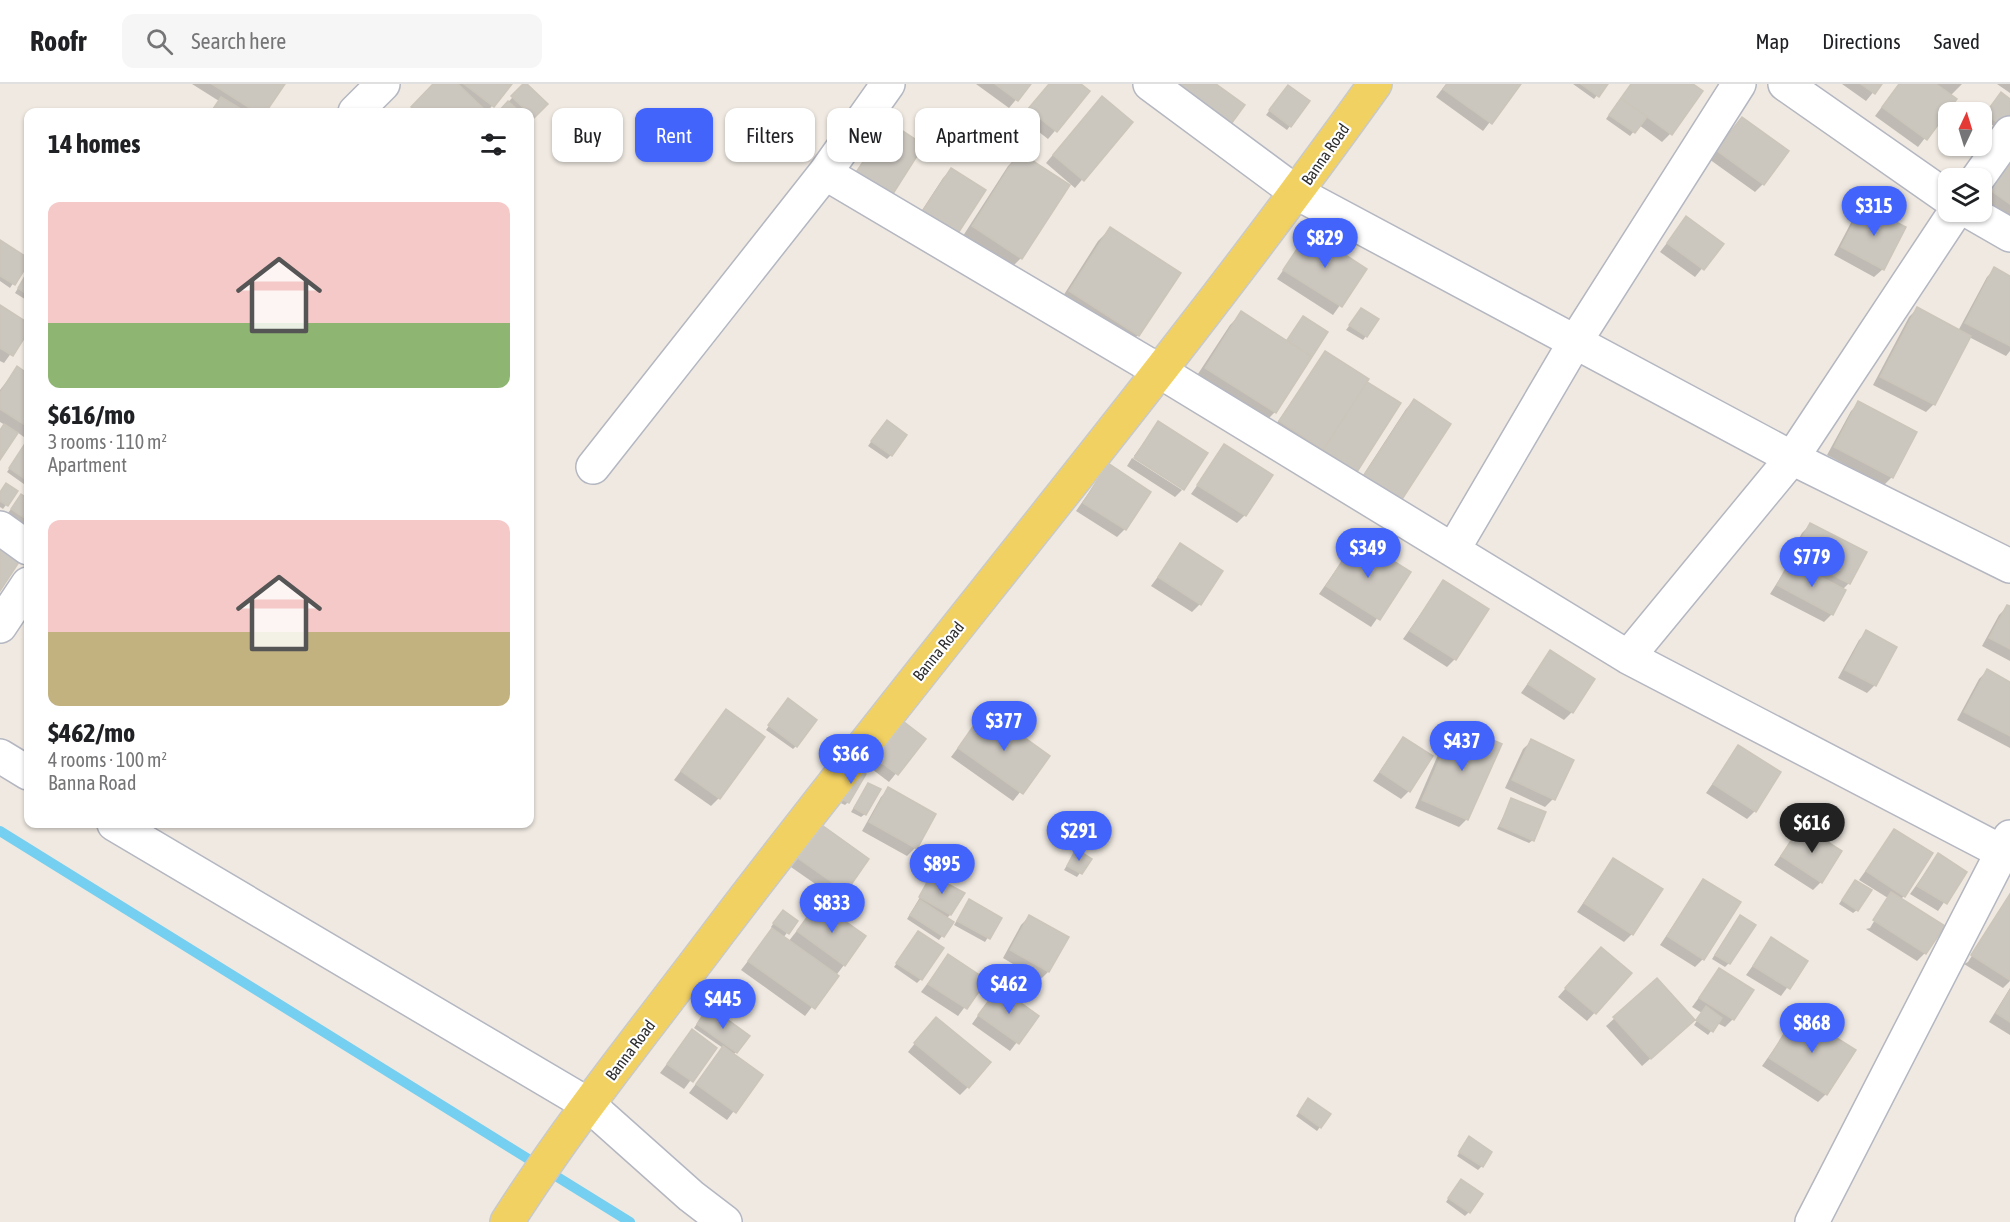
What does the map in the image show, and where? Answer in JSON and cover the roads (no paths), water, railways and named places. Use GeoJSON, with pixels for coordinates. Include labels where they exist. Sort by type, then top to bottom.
{"type":"FeatureCollection","features":[{"type":"Feature","properties":{"kind":"main road","name":"Banna Road"},"geometry":{"type":"LineString","coordinates":[[507,1222],[535,1178],[584,1111],[844,767],[1161,372],[1297,193],[1375,84]]}},
{"type":"Feature","properties":{"kind":"street"},"geometry":{"type":"LineString","coordinates":[[359,108],[383,84]]}},
{"type":"Feature","properties":{"kind":"street"},"geometry":{"type":"LineString","coordinates":[[593,467],[825,172],[888,84]]}},
{"type":"Feature","properties":{"kind":"street"},"geometry":{"type":"LineString","coordinates":[[1150,84],[1297,193],[1792,458],[2010,566]]}},
{"type":"Feature","properties":{"kind":"street"},"geometry":{"type":"LineString","coordinates":[[1453,550],[1575,342],[1739,84]]}},
{"type":"Feature","properties":{"kind":"street"},"geometry":{"type":"LineString","coordinates":[[1785,84],[1938,191]]}},
{"type":"Feature","properties":{"kind":"street"},"geometry":{"type":"LineString","coordinates":[[1985,168],[2010,133]]}},
{"type":"Feature","properties":{"kind":"street"},"geometry":{"type":"LineString","coordinates":[[825,172],[1161,372],[1628,657],[2007,848],[1812,1222]]}},
{"type":"Feature","properties":{"kind":"street"},"geometry":{"type":"LineString","coordinates":[[1628,657],[1792,458],[1948,222]]}},
{"type":"Feature","properties":{"kind":"street"},"geometry":{"type":"LineString","coordinates":[[1987,222],[2010,235]]}},
{"type":"Feature","properties":{"kind":"street"},"geometry":{"type":"LineString","coordinates":[[0,528],[24,545]]}},
{"type":"Feature","properties":{"kind":"street"},"geometry":{"type":"LineString","coordinates":[[0,627],[24,590]]}},
{"type":"Feature","properties":{"kind":"street"},"geometry":{"type":"LineString","coordinates":[[0,756],[24,771]]}},
{"type":"Feature","properties":{"kind":"street"},"geometry":{"type":"LineString","coordinates":[[121,828],[584,1111],[725,1222]]}},
{"type":"Feature","properties":{"kind":"waterway"},"geometry":{"type":"LineString","coordinates":[[0,831],[630,1222]]}}]}
